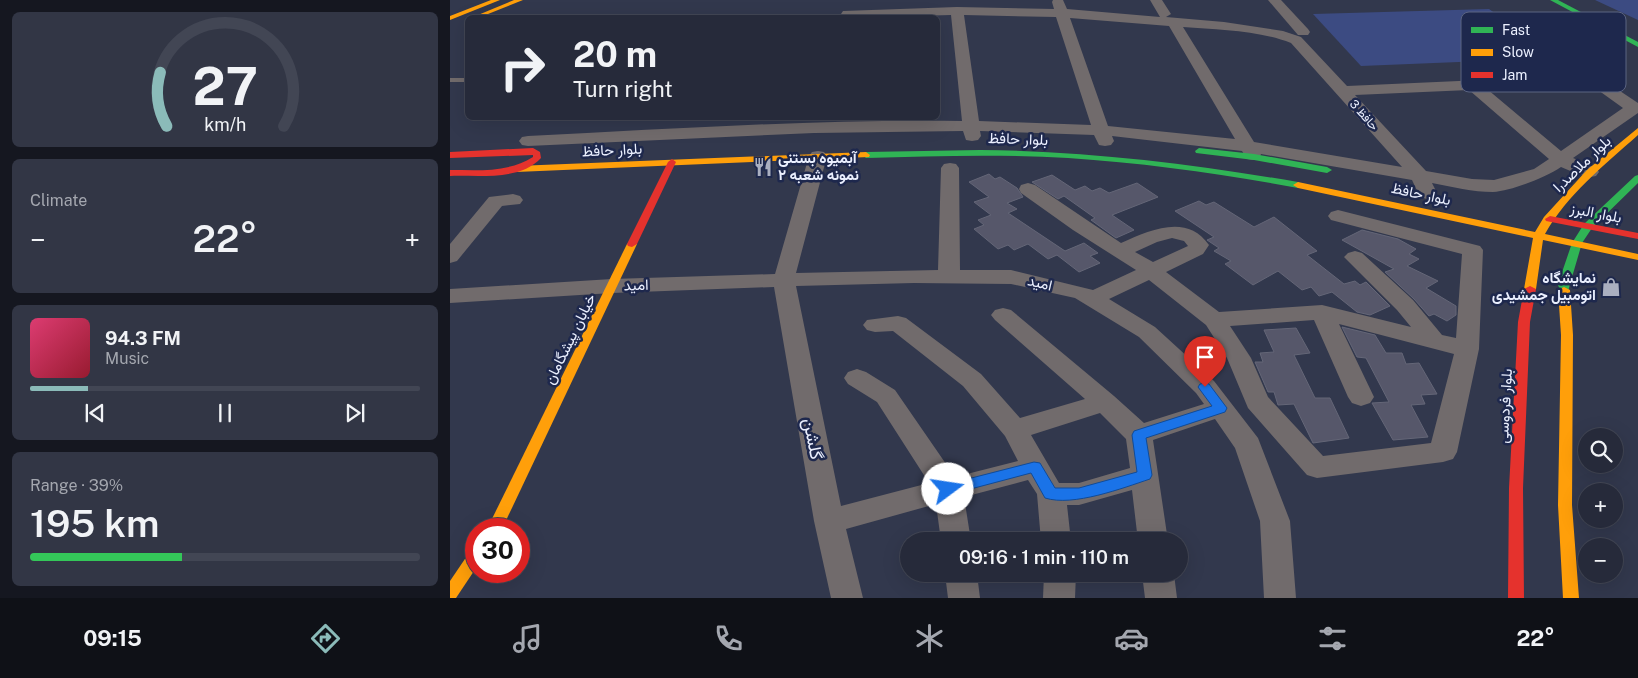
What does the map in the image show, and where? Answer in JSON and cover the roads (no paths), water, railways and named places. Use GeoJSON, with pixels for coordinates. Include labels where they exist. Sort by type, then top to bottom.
{"type":"FeatureCollection","features":[{"type":"Feature","properties":{"kind":"main road"},"geometry":{"type":"LineString","coordinates":[[450,18],[497,0]]}},
{"type":"Feature","properties":{"kind":"main road"},"geometry":{"type":"LineString","coordinates":[[482,15],[520,0]]}},
{"type":"Feature","properties":{"kind":"main road"},"geometry":{"type":"LineString","coordinates":[[1553,0],[1576,12]]}},
{"type":"Feature","properties":{"kind":"main road"},"geometry":{"type":"LineString","coordinates":[[450,28],[465,22]]}},
{"type":"Feature","properties":{"kind":"main road"},"geometry":{"type":"LineString","coordinates":[[1626,38],[1638,44]]}},
{"type":"Feature","properties":{"kind":"main road","name":"بلوار حافظ"},"geometry":{"type":"LineString","coordinates":[[874,139],[971,131]]}},
{"type":"Feature","properties":{"kind":"main road","name":"بلوار ملاصدرا"},"geometry":{"type":"LineString","coordinates":[[1543,218],[1590,172],[1638,131]]}},
{"type":"Feature","properties":{"kind":"main road","name":"بلوار حافظ"},"geometry":{"type":"LineString","coordinates":[[450,173],[562,168],[676,148],[825,136],[918,153],[996,153],[1113,159],[1197,168],[1312,186],[1577,243]]}},
{"type":"Feature","properties":{"kind":"main road"},"geometry":{"type":"LineString","coordinates":[[516,169],[538,158],[531,146]]}},
{"type":"Feature","properties":{"kind":"main road","name":"بلوار حافظ"},"geometry":{"type":"LineString","coordinates":[[450,155],[531,146],[567,152],[635,148]]}},
{"type":"Feature","properties":{"kind":"main road","name":"خیابان پیشگامان"},"geometry":{"type":"LineString","coordinates":[[499,518],[612,286],[676,148]]}},
{"type":"Feature","properties":{"kind":"main road"},"geometry":{"type":"LineString","coordinates":[[1251,151],[1337,172]]}},
{"type":"Feature","properties":{"kind":"main road"},"geometry":{"type":"LineString","coordinates":[[562,168],[554,162],[567,152]]}},
{"type":"Feature","properties":{"kind":"main road"},"geometry":{"type":"LineString","coordinates":[[1571,598],[1565,505],[1567,335],[1564,284],[1577,243],[1588,226],[1638,178]]}},
{"type":"Feature","properties":{"kind":"main road","name":"بلوار فردوسی"},"geometry":{"type":"LineString","coordinates":[[1516,598],[1516,488],[1524,322],[1543,218]]}},
{"type":"Feature","properties":{"kind":"main road","name":"بلوار البرز"},"geometry":{"type":"LineString","coordinates":[[1543,218],[1638,236]]}},
{"type":"Feature","properties":{"kind":"main road"},"geometry":{"type":"LineString","coordinates":[[1577,243],[1638,257]]}},
{"type":"Feature","properties":{"kind":"main road"},"geometry":{"type":"LineString","coordinates":[[450,594],[465,572]]}},
{"type":"Feature","properties":{"kind":"street"},"geometry":{"type":"LineString","coordinates":[[848,15],[852,0]]}},
{"type":"Feature","properties":{"kind":"street"},"geometry":{"type":"LineString","coordinates":[[1156,0],[1251,151]]}},
{"type":"Feature","properties":{"kind":"street","name":"حافظ 3"},"geometry":{"type":"LineString","coordinates":[[1274,0],[1414,182],[1431,194]]}},
{"type":"Feature","properties":{"kind":"street"},"geometry":{"type":"LineString","coordinates":[[870,15],[1059,7],[1300,36]]}},
{"type":"Feature","properties":{"kind":"street"},"geometry":{"type":"LineString","coordinates":[[1059,7],[1103,136]]}},
{"type":"Feature","properties":{"kind":"street"},"geometry":{"type":"LineString","coordinates":[[957,11],[971,131]]}},
{"type":"Feature","properties":{"kind":"street"},"geometry":{"type":"LineString","coordinates":[[1343,91],[1461,85]]}},
{"type":"Feature","properties":{"kind":"street"},"geometry":{"type":"LineString","coordinates":[[1481,92],[1561,160],[1590,172]]}},
{"type":"Feature","properties":{"kind":"street"},"geometry":{"type":"LineString","coordinates":[[531,146],[676,148],[825,136],[971,131],[1103,136],[1251,151],[1414,182],[1495,186],[1540,173],[1634,108],[1611,92]]}},
{"type":"Feature","properties":{"kind":"street"},"geometry":{"type":"LineString","coordinates":[[784,279],[825,136]]}},
{"type":"Feature","properties":{"kind":"street"},"geometry":{"type":"LineString","coordinates":[[949,276],[950,168]]}},
{"type":"Feature","properties":{"kind":"street"},"geometry":{"type":"LineString","coordinates":[[1028,190],[1150,270],[1214,320],[1239,358],[1257,402],[1317,468],[1444,452],[1467,349],[1472,250],[1338,216]]}},
{"type":"Feature","properties":{"kind":"street"},"geometry":{"type":"LineString","coordinates":[[450,257],[496,201],[513,200]]}},
{"type":"Feature","properties":{"kind":"street"},"geometry":{"type":"LineString","coordinates":[[1092,299],[1150,270],[1196,250],[1199,245],[1189,234],[1166,232],[1119,251]]}},
{"type":"Feature","properties":{"kind":"street"},"geometry":{"type":"LineString","coordinates":[[1355,257],[1405,305],[1432,339]]}},
{"type":"Feature","properties":{"kind":"street","name":"امید"},"geometry":{"type":"LineString","coordinates":[[450,296],[612,286],[784,279],[949,276],[1011,277],[1082,293],[1147,332],[1205,387],[1248,445],[1274,521],[1280,598]]}},
{"type":"Feature","properties":{"kind":"street","name":"گلشن"},"geometry":{"type":"LineString","coordinates":[[784,279],[787,306],[829,522],[847,598]]}},
{"type":"Feature","properties":{"kind":"street"},"geometry":{"type":"LineString","coordinates":[[1214,320],[1322,312],[1467,349]]}},
{"type":"Feature","properties":{"kind":"street"},"geometry":{"type":"LineString","coordinates":[[1322,312],[1361,397]]}},
{"type":"Feature","properties":{"kind":"street"},"geometry":{"type":"LineString","coordinates":[[1004,315],[1105,402],[1138,435],[1153,532]]}},
{"type":"Feature","properties":{"kind":"street"},"geometry":{"type":"LineString","coordinates":[[875,325],[898,323],[972,380],[1015,430],[1034,467],[1051,494],[1055,532]]}},
{"type":"Feature","properties":{"kind":"street"},"geometry":{"type":"LineString","coordinates":[[856,378],[886,396],[948,489],[955,532]]}},
{"type":"Feature","properties":{"kind":"street"},"geometry":{"type":"LineString","coordinates":[[1015,430],[1105,402]]}},
{"type":"Feature","properties":{"kind":"street"},"geometry":{"type":"LineString","coordinates":[[1138,435],[1220,408]]}},
{"type":"Feature","properties":{"kind":"street"},"geometry":{"type":"LineString","coordinates":[[829,522],[1034,467]]}},
{"type":"Feature","properties":{"kind":"street"},"geometry":{"type":"LineString","coordinates":[[1051,494],[1079,494],[1145,475]]}},
{"type":"Feature","properties":{"kind":"street"},"geometry":{"type":"LineString","coordinates":[[962,582],[964,598]]}},
{"type":"Feature","properties":{"kind":"street"},"geometry":{"type":"LineString","coordinates":[[1059,598],[1060,582]]}},
{"type":"Feature","properties":{"kind":"street"},"geometry":{"type":"LineString","coordinates":[[1159,582],[1161,598]]}},
{"type":"Feature","properties":{"kind":"lane"},"geometry":{"type":"LineString","coordinates":[[450,80],[465,80]]}},
{"type":"Feature","properties":{"kind":"place","name":"آبمیوه بستنی نمونه شعبه ۲"},"geometry":{"type":"Point","coordinates":[763,167]}},
{"type":"Feature","properties":{"kind":"place","name":"نمایشگاه اتومبیل جمشیدی"},"geometry":{"type":"Point","coordinates":[1611,287]}}]}
